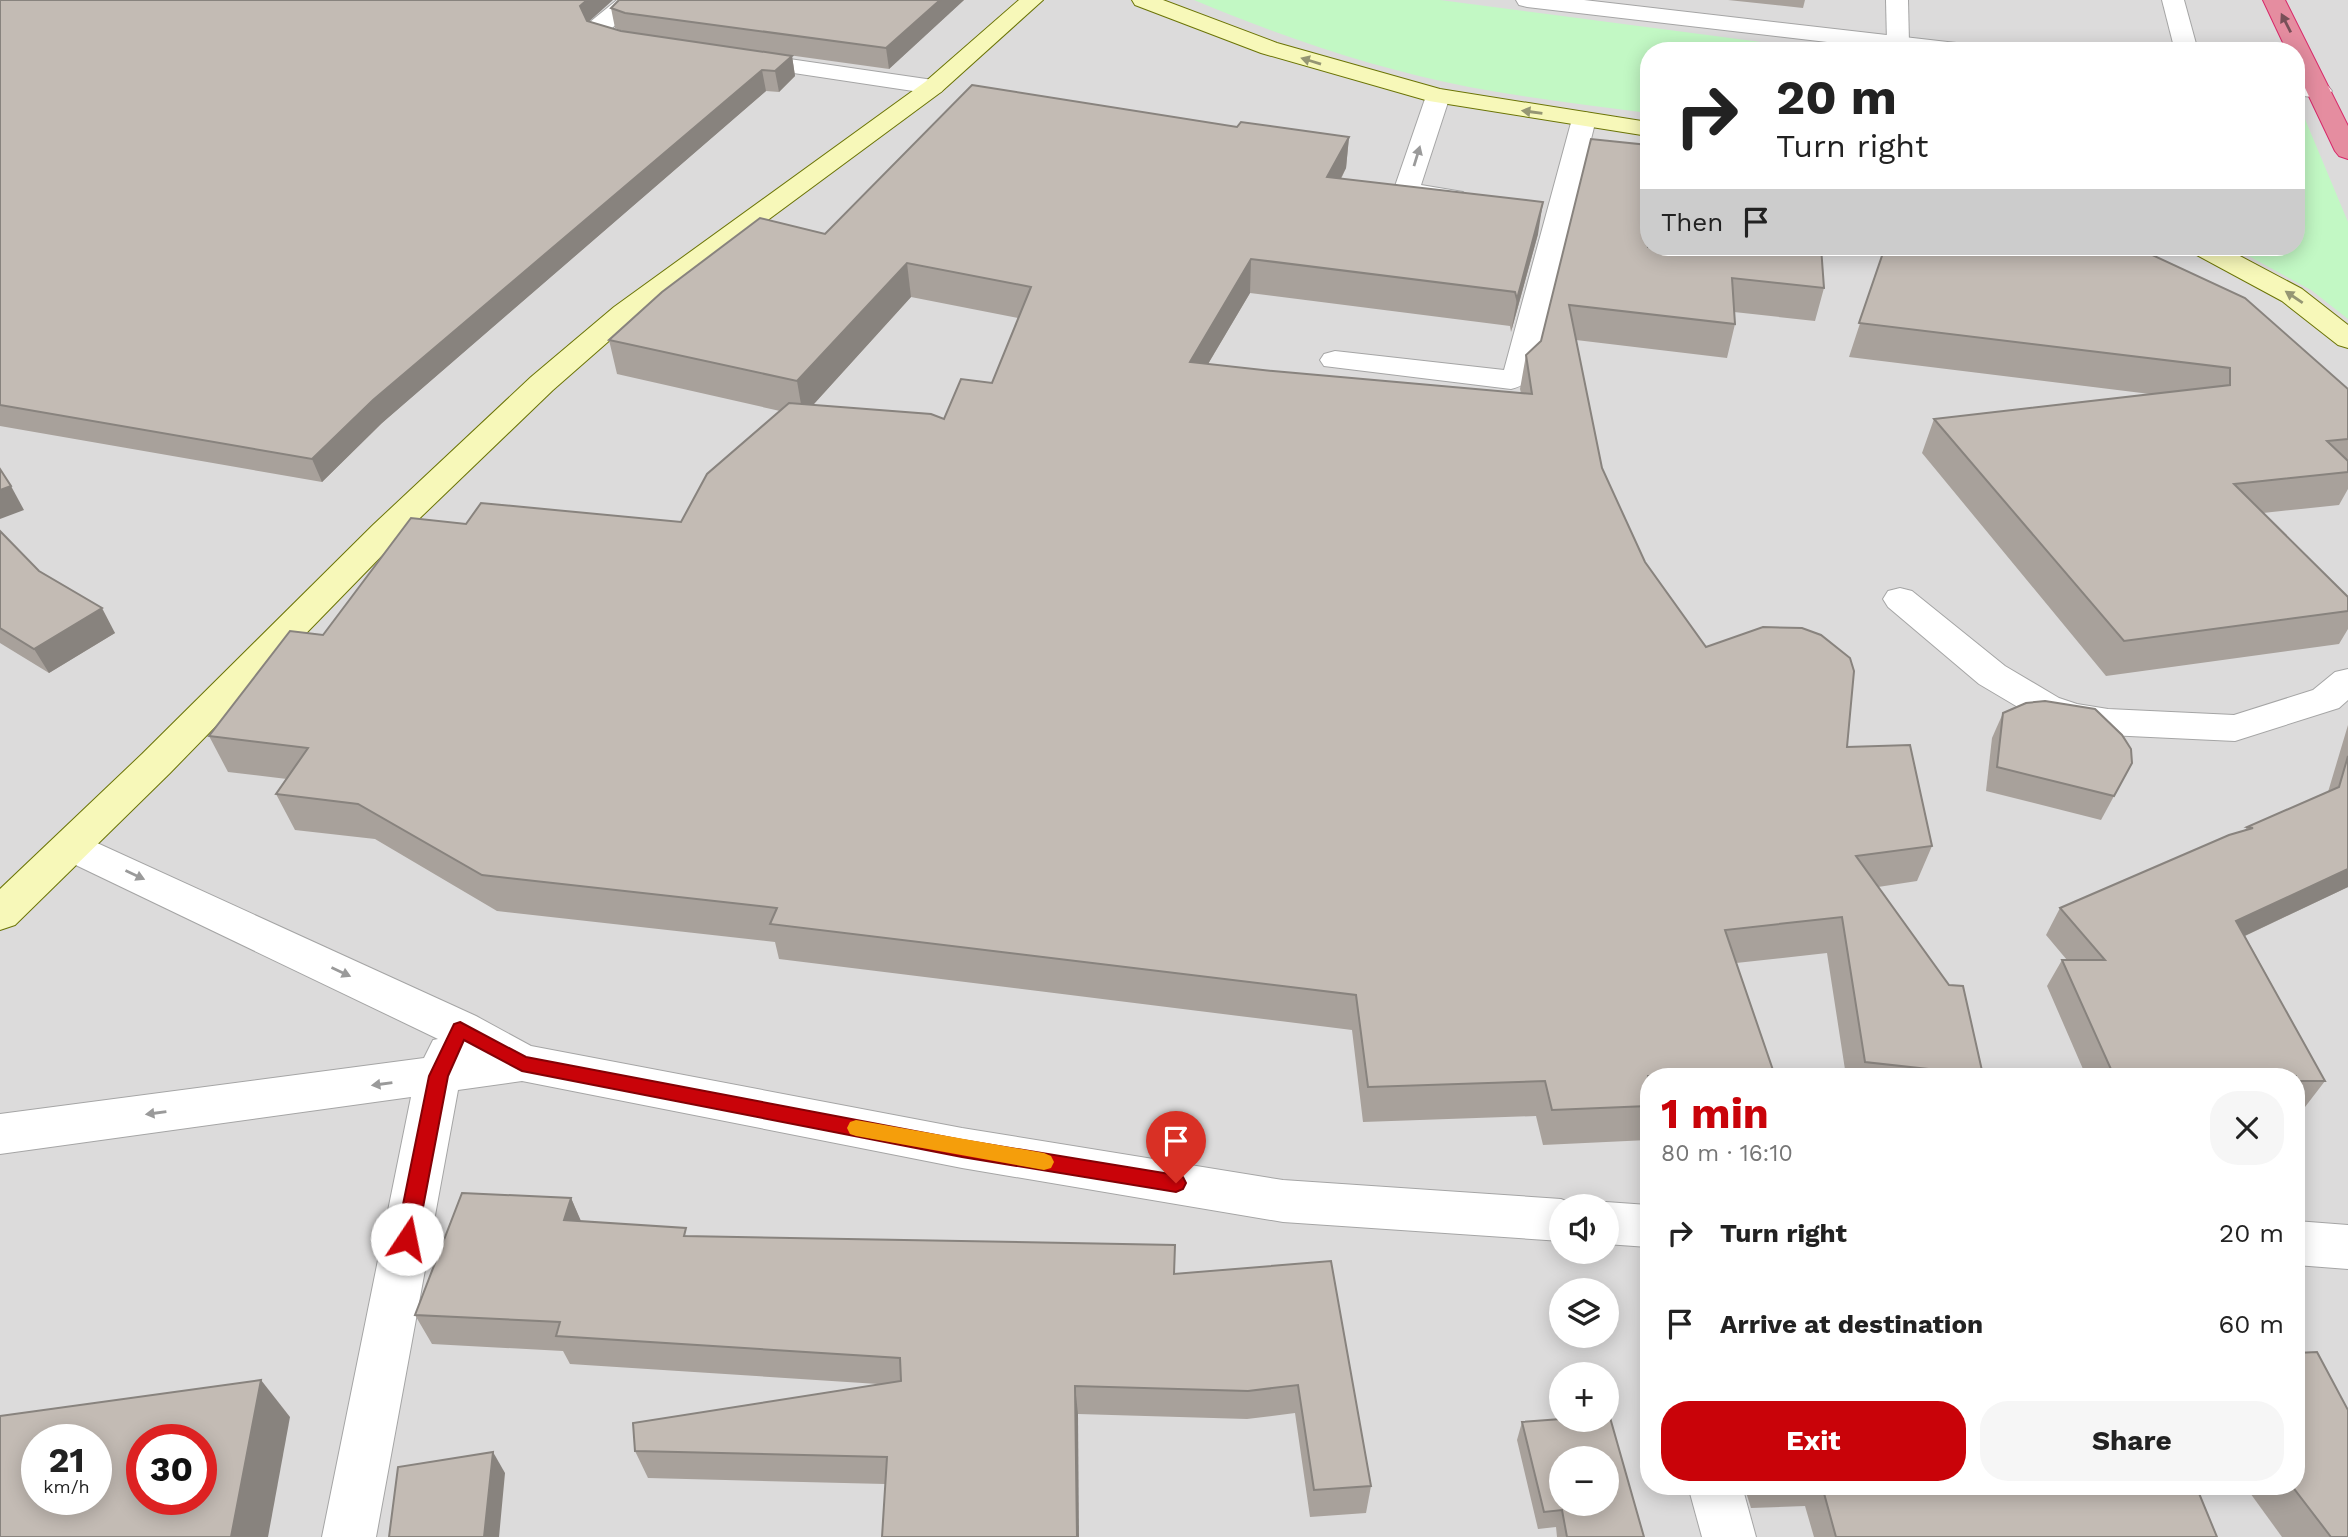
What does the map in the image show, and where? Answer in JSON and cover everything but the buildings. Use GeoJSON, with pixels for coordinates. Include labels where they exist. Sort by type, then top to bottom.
{"type":"FeatureCollection","features":[{"type":"Feature","properties":{"kind":"highway"},"geometry":{"type":"LineString","coordinates":[[2274,0],[2290,42]]}},
{"type":"Feature","properties":{"kind":"highway"},"geometry":{"type":"LineString","coordinates":[[2308,90],[2348,150]]}},
{"type":"Feature","properties":{"kind":"street"},"geometry":{"type":"LineString","coordinates":[[631,0],[598,27],[600,34],[626,42],[666,48]]}},
{"type":"Feature","properties":{"kind":"street"},"geometry":{"type":"LineString","coordinates":[[0,914],[73,847],[434,482],[584,346],[624,313],[933,88],[1032,0]]}},
{"type":"Feature","properties":{"kind":"street"},"geometry":{"type":"LineString","coordinates":[[1143,0],[1269,48],[1438,96],[1640,128]]}},
{"type":"Feature","properties":{"kind":"street"},"geometry":{"type":"LineString","coordinates":[[1527,0],[1889,42]]}},
{"type":"Feature","properties":{"kind":"street"},"geometry":{"type":"LineString","coordinates":[[1897,0],[1898,42]]}},
{"type":"Feature","properties":{"kind":"street"},"geometry":{"type":"LineString","coordinates":[[2173,0],[2185,42]]}},
{"type":"Feature","properties":{"kind":"street"},"geometry":{"type":"LineString","coordinates":[[720,56],[933,88]]}},
{"type":"Feature","properties":{"kind":"street"},"geometry":{"type":"LineString","coordinates":[[1438,96],[1406,188],[1421,194],[1484,200]]}},
{"type":"Feature","properties":{"kind":"street"},"geometry":{"type":"LineString","coordinates":[[1335,360],[1511,380],[1518,374],[1548,206],[1584,119]]}},
{"type":"Feature","properties":{"kind":"street"},"geometry":{"type":"LineString","coordinates":[[2220,256],[2292,295],[2348,339]]}},
{"type":"Feature","properties":{"kind":"street"},"geometry":{"type":"LineString","coordinates":[[1900,599],[1992,676],[2046,707],[2073,716],[2108,722],[2235,728],[2326,699],[2348,681]]}},
{"type":"Feature","properties":{"kind":"street"},"geometry":{"type":"LineString","coordinates":[[73,847],[460,1029],[522,1063],[962,1148],[1283,1200],[1549,1219]]}},
{"type":"Feature","properties":{"kind":"street"},"geometry":{"type":"LineString","coordinates":[[349,1537],[438,1076],[460,1029]]}},
{"type":"Feature","properties":{"kind":"street"},"geometry":{"type":"LineString","coordinates":[[0,1134],[522,1063]]}},
{"type":"Feature","properties":{"kind":"street"},"geometry":{"type":"LineString","coordinates":[[1619,1224],[1640,1225]]}},
{"type":"Feature","properties":{"kind":"street"},"geometry":{"type":"LineString","coordinates":[[2305,1244],[2348,1247]]}},
{"type":"Feature","properties":{"kind":"street"},"geometry":{"type":"LineString","coordinates":[[1717,1495],[1729,1537]]}},
{"type":"Feature","properties":{"kind":"shaded area"},"geometry":{"type":"Polygon","coordinates":[[[0,0],[2348,0],[2348,1537],[0,1537],[0,0]]]}},
{"type":"Feature","properties":{"kind":"green space"},"geometry":{"type":"Polygon","coordinates":[[[1194,0],[1440,0],[1760,42],[1640,42],[1640,112],[1491,91],[1434,80],[1364,61],[1261,27],[1194,0]]]}},
{"type":"Feature","properties":{"kind":"green space"},"geometry":{"type":"Polygon","coordinates":[[[2305,119],[2348,222],[2348,319],[2311,290],[2249,256],[2305,256],[2305,119]]]}},
{"type":"Feature","properties":{"kind":"slow traffic"},"geometry":{"type":"LineString","coordinates":[[856,1128],[1044,1162]]}},
{"type":"Feature","properties":{"kind":"route"},"geometry":{"type":"LineString","coordinates":[[407,1239],[438,1076],[460,1029],[522,1063],[962,1148],[1176,1183]]}}]}
